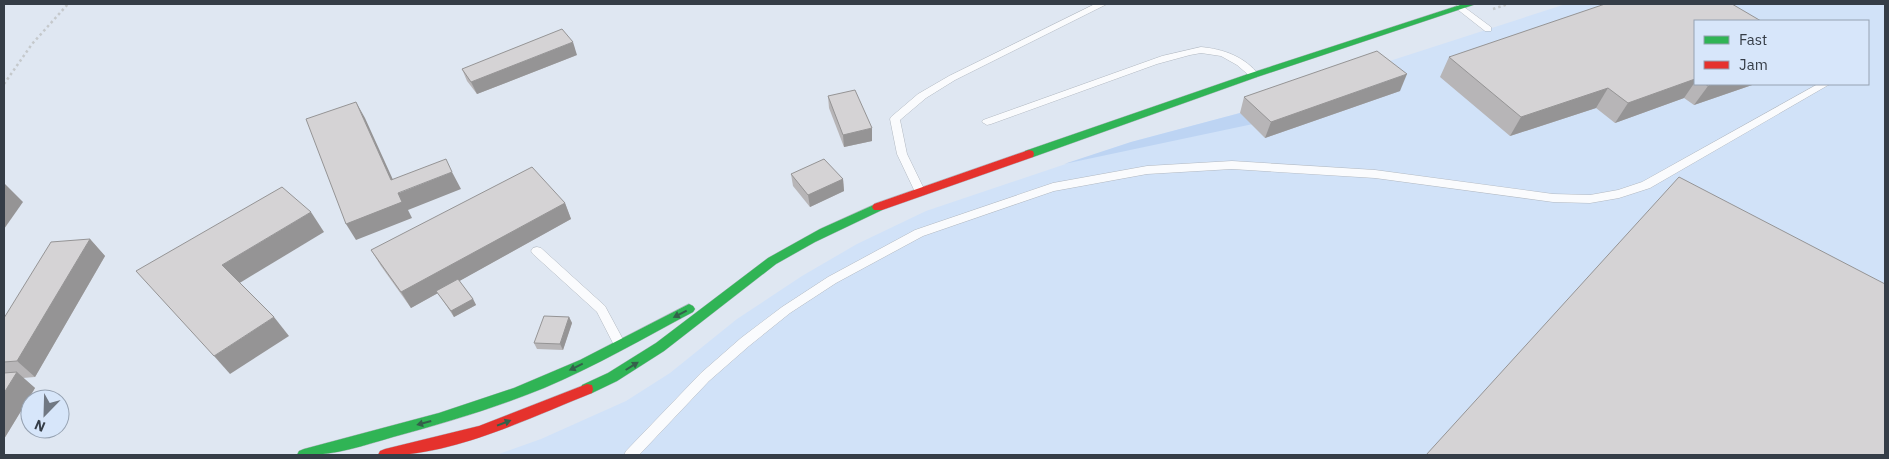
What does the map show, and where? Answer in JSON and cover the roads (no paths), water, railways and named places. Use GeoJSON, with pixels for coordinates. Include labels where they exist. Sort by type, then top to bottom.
{"type":"FeatureCollection","features":[{"type":"Feature","properties":{"kind":"street"},"geometry":{"type":"LineString","coordinates":[[304,455],[455,414],[556,376],[620,345],[754,274],[799,246],[840,224],[920,191],[1254,76],[1465,6]]}},
{"type":"Feature","properties":{"kind":"street"},"geometry":{"type":"LineString","coordinates":[[385,455],[453,440],[524,415],[594,386],[650,355],[696,317],[754,274]]}},
{"type":"Feature","properties":{"kind":"street"},"geometry":{"type":"LineString","coordinates":[[620,345],[634,347],[677,334]]}},
{"type":"Feature","properties":{"kind":"street"},"geometry":{"type":"LineString","coordinates":[[604,366],[617,357],[620,345]]}},
{"type":"Feature","properties":{"kind":"street"},"geometry":{"type":"LineString","coordinates":[[453,440],[478,422],[576,380]]}},
{"type":"Feature","properties":{"kind":"lane"},"geometry":{"type":"LineString","coordinates":[[920,191],[902,154],[895,119],[922,96],[952,78],[1102,4]]}},
{"type":"Feature","properties":{"kind":"lane"},"geometry":{"type":"LineString","coordinates":[[1465,6],[1488,29]]}},
{"type":"Feature","properties":{"kind":"lane"},"geometry":{"type":"LineString","coordinates":[[987,122],[1160,60],[1193,51],[1213,51],[1228,56],[1237,60],[1254,76]]}},
{"type":"Feature","properties":{"kind":"lane"},"geometry":{"type":"LineString","coordinates":[[631,455],[705,377],[745,342],[786,310],[832,280],[919,233],[1053,187],[1147,170],[1232,165],[1375,174],[1553,198],[1590,199],[1619,194],[1646,185],[1823,85]]}},
{"type":"Feature","properties":{"kind":"lane"},"geometry":{"type":"LineString","coordinates":[[537,251],[601,309],[620,345]]}}]}
